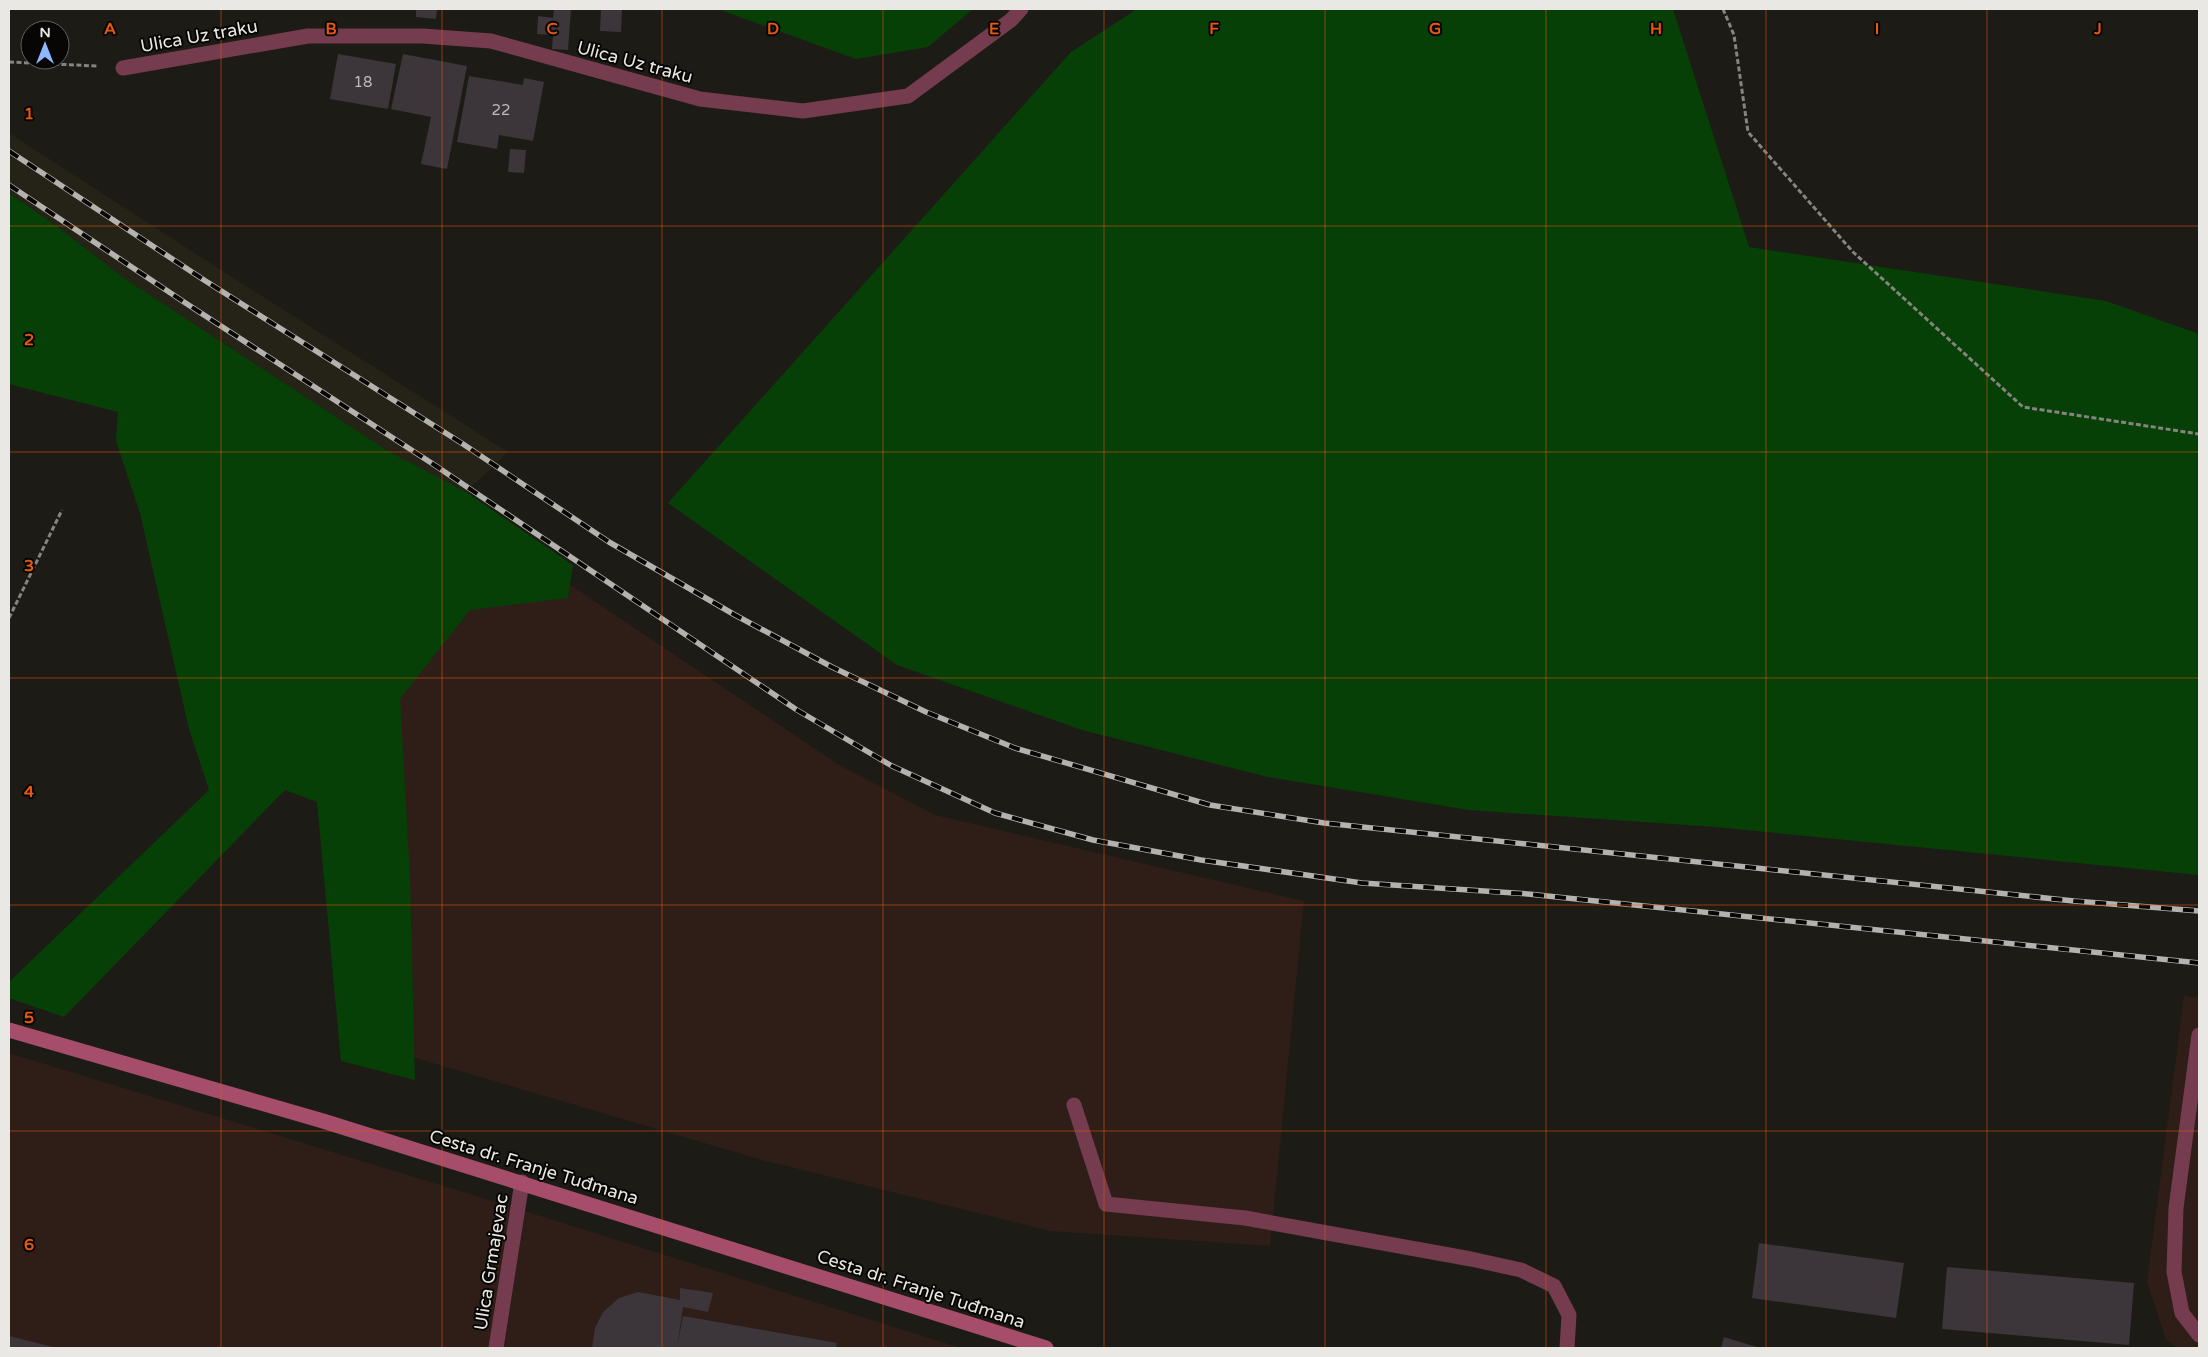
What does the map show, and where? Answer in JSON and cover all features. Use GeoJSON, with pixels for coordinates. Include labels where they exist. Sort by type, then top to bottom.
{"type":"FeatureCollection","features":[{"type":"Feature","properties":{"kind":"main road","name":"Cesta dr. Franje Tuđmana"},"geometry":{"type":"LineString","coordinates":[[9,1030],[323,1121],[522,1182],[1046,1348]]}},
{"type":"Feature","properties":{"kind":"street","name":"Ulica Uz traku"},"geometry":{"type":"LineString","coordinates":[[122,68],[308,36],[442,38],[491,41],[700,99],[803,111],[908,96],[1011,20],[1022,9]]}},
{"type":"Feature","properties":{"kind":"street"},"geometry":{"type":"LineString","coordinates":[[2199,1035],[2176,1208],[2174,1272],[2182,1313],[2199,1335]]}},
{"type":"Feature","properties":{"kind":"street"},"geometry":{"type":"LineString","coordinates":[[1074,1105],[1106,1204],[1245,1218],[1471,1259],[1521,1270],[1554,1286],[1569,1315],[1567,1348]]}},
{"type":"Feature","properties":{"kind":"street","name":"Ulica Grmajevac"},"geometry":{"type":"LineString","coordinates":[[496,1348],[522,1182]]}},
{"type":"Feature","properties":{"kind":"path"},"geometry":{"type":"LineString","coordinates":[[1723,9],[1734,35],[1748,132],[1853,252],[2023,407],[2199,434]]}},
{"type":"Feature","properties":{"kind":"path"},"geometry":{"type":"LineString","coordinates":[[9,62],[122,68]]}},
{"type":"Feature","properties":{"kind":"path"},"geometry":{"type":"LineString","coordinates":[[9,618],[62,510]]}},
{"type":"Feature","properties":{"kind":"shaded area"},"geometry":{"type":"Polygon","coordinates":[[[9,133],[508,452],[466,492],[388,451],[121,276],[62,230],[9,193],[9,133]]]}},
{"type":"Feature","properties":{"kind":"shaded area"},"geometry":{"type":"Polygon","coordinates":[[[517,549],[839,765],[935,815],[1304,901],[1270,1246],[1050,1231],[762,1160],[361,1042],[338,757],[517,549]]]}},
{"type":"Feature","properties":{"kind":"shaded area"},"geometry":{"type":"Polygon","coordinates":[[[2184,996],[2199,998],[2199,1348],[2177,1348],[2166,1340],[2147,1282],[2184,996]]]}},
{"type":"Feature","properties":{"kind":"shaded area"},"geometry":{"type":"Polygon","coordinates":[[[9,1053],[506,1205],[961,1348],[9,1348],[9,1053]]]}},
{"type":"Feature","properties":{"kind":"green space"},"geometry":{"type":"Polygon","coordinates":[[[718,9],[973,9],[928,47],[856,59],[718,9]]]}},
{"type":"Feature","properties":{"kind":"green space"},"geometry":{"type":"Polygon","coordinates":[[[1137,9],[1673,9],[1749,247],[2106,301],[2199,334],[2199,875],[1716,827],[1469,810],[1268,777],[1082,730],[897,665],[668,503],[1071,52],[1137,9]]]}},
{"type":"Feature","properties":{"kind":"green space"},"geometry":{"type":"Polygon","coordinates":[[[9,193],[62,230],[121,276],[388,451],[466,492],[573,565],[568,598],[470,610],[400,699],[410,876],[415,1080],[341,1061],[317,802],[285,790],[64,1017],[9,998],[9,982],[209,790],[189,729],[140,513],[116,441],[118,412],[9,384],[9,193]]]}},
{"type":"Feature","properties":{"kind":"building"},"geometry":{"type":"Polygon","coordinates":[[[416,9],[437,9],[436,19],[416,17],[416,9]]]}},
{"type":"Feature","properties":{"kind":"building"},"geometry":{"type":"Polygon","coordinates":[[[554,9],[571,9],[568,50],[552,49],[553,35],[537,34],[538,16],[553,18],[554,9]]]}},
{"type":"Feature","properties":{"kind":"building"},"geometry":{"type":"Polygon","coordinates":[[[601,9],[622,9],[621,32],[600,31],[601,9]]]}},
{"type":"Feature","properties":{"kind":"building"},"geometry":{"type":"Polygon","coordinates":[[[338,54],[396,64],[388,109],[330,99],[338,54]]]}},
{"type":"Feature","properties":{"kind":"building"},"geometry":{"type":"Polygon","coordinates":[[[403,54],[467,66],[447,169],[421,164],[431,117],[391,109],[403,54]]]}},
{"type":"Feature","properties":{"kind":"building"},"geometry":{"type":"Polygon","coordinates":[[[469,76],[523,85],[524,78],[544,82],[533,141],[499,135],[497,149],[457,142],[469,76]]]}},
{"type":"Feature","properties":{"kind":"building"},"geometry":{"type":"Polygon","coordinates":[[[510,149],[526,150],[524,173],[508,172],[510,149]]]}},
{"type":"Feature","properties":{"kind":"building"},"geometry":{"type":"Polygon","coordinates":[[[1759,1243],[1904,1263],[1896,1318],[1752,1298],[1759,1243]]]}},
{"type":"Feature","properties":{"kind":"building"},"geometry":{"type":"Polygon","coordinates":[[[1947,1267],[2134,1283],[2129,1345],[1942,1329],[1947,1267]]]}},
{"type":"Feature","properties":{"kind":"building"},"geometry":{"type":"Polygon","coordinates":[[[680,1288],[713,1293],[708,1312],[683,1307],[677,1348],[592,1348],[595,1328],[603,1312],[619,1298],[638,1292],[680,1300],[680,1288]]]}},
{"type":"Feature","properties":{"kind":"building"},"geometry":{"type":"Polygon","coordinates":[[[683,1316],[837,1343],[836,1348],[677,1348],[683,1316]]]}},
{"type":"Feature","properties":{"kind":"building"},"geometry":{"type":"Polygon","coordinates":[[[9,1336],[57,1348],[9,1348],[9,1336]]]}},
{"type":"Feature","properties":{"kind":"building"},"geometry":{"type":"Polygon","coordinates":[[[1724,1337],[1760,1348],[1721,1348],[1724,1337]]]}},
{"type":"Feature","properties":{"kind":"railway"},"geometry":{"type":"LineString","coordinates":[[9,151],[204,280],[463,444],[609,542],[735,615],[832,667],[926,712],[1015,748],[1210,805],[1324,823],[2074,901],[2199,911]]}},
{"type":"Feature","properties":{"kind":"railway"},"geometry":{"type":"LineString","coordinates":[[9,185],[184,302],[436,466],[797,710],[892,766],[995,813],[1093,840],[1201,860],[1362,883],[1528,894],[2199,963]]}}]}
